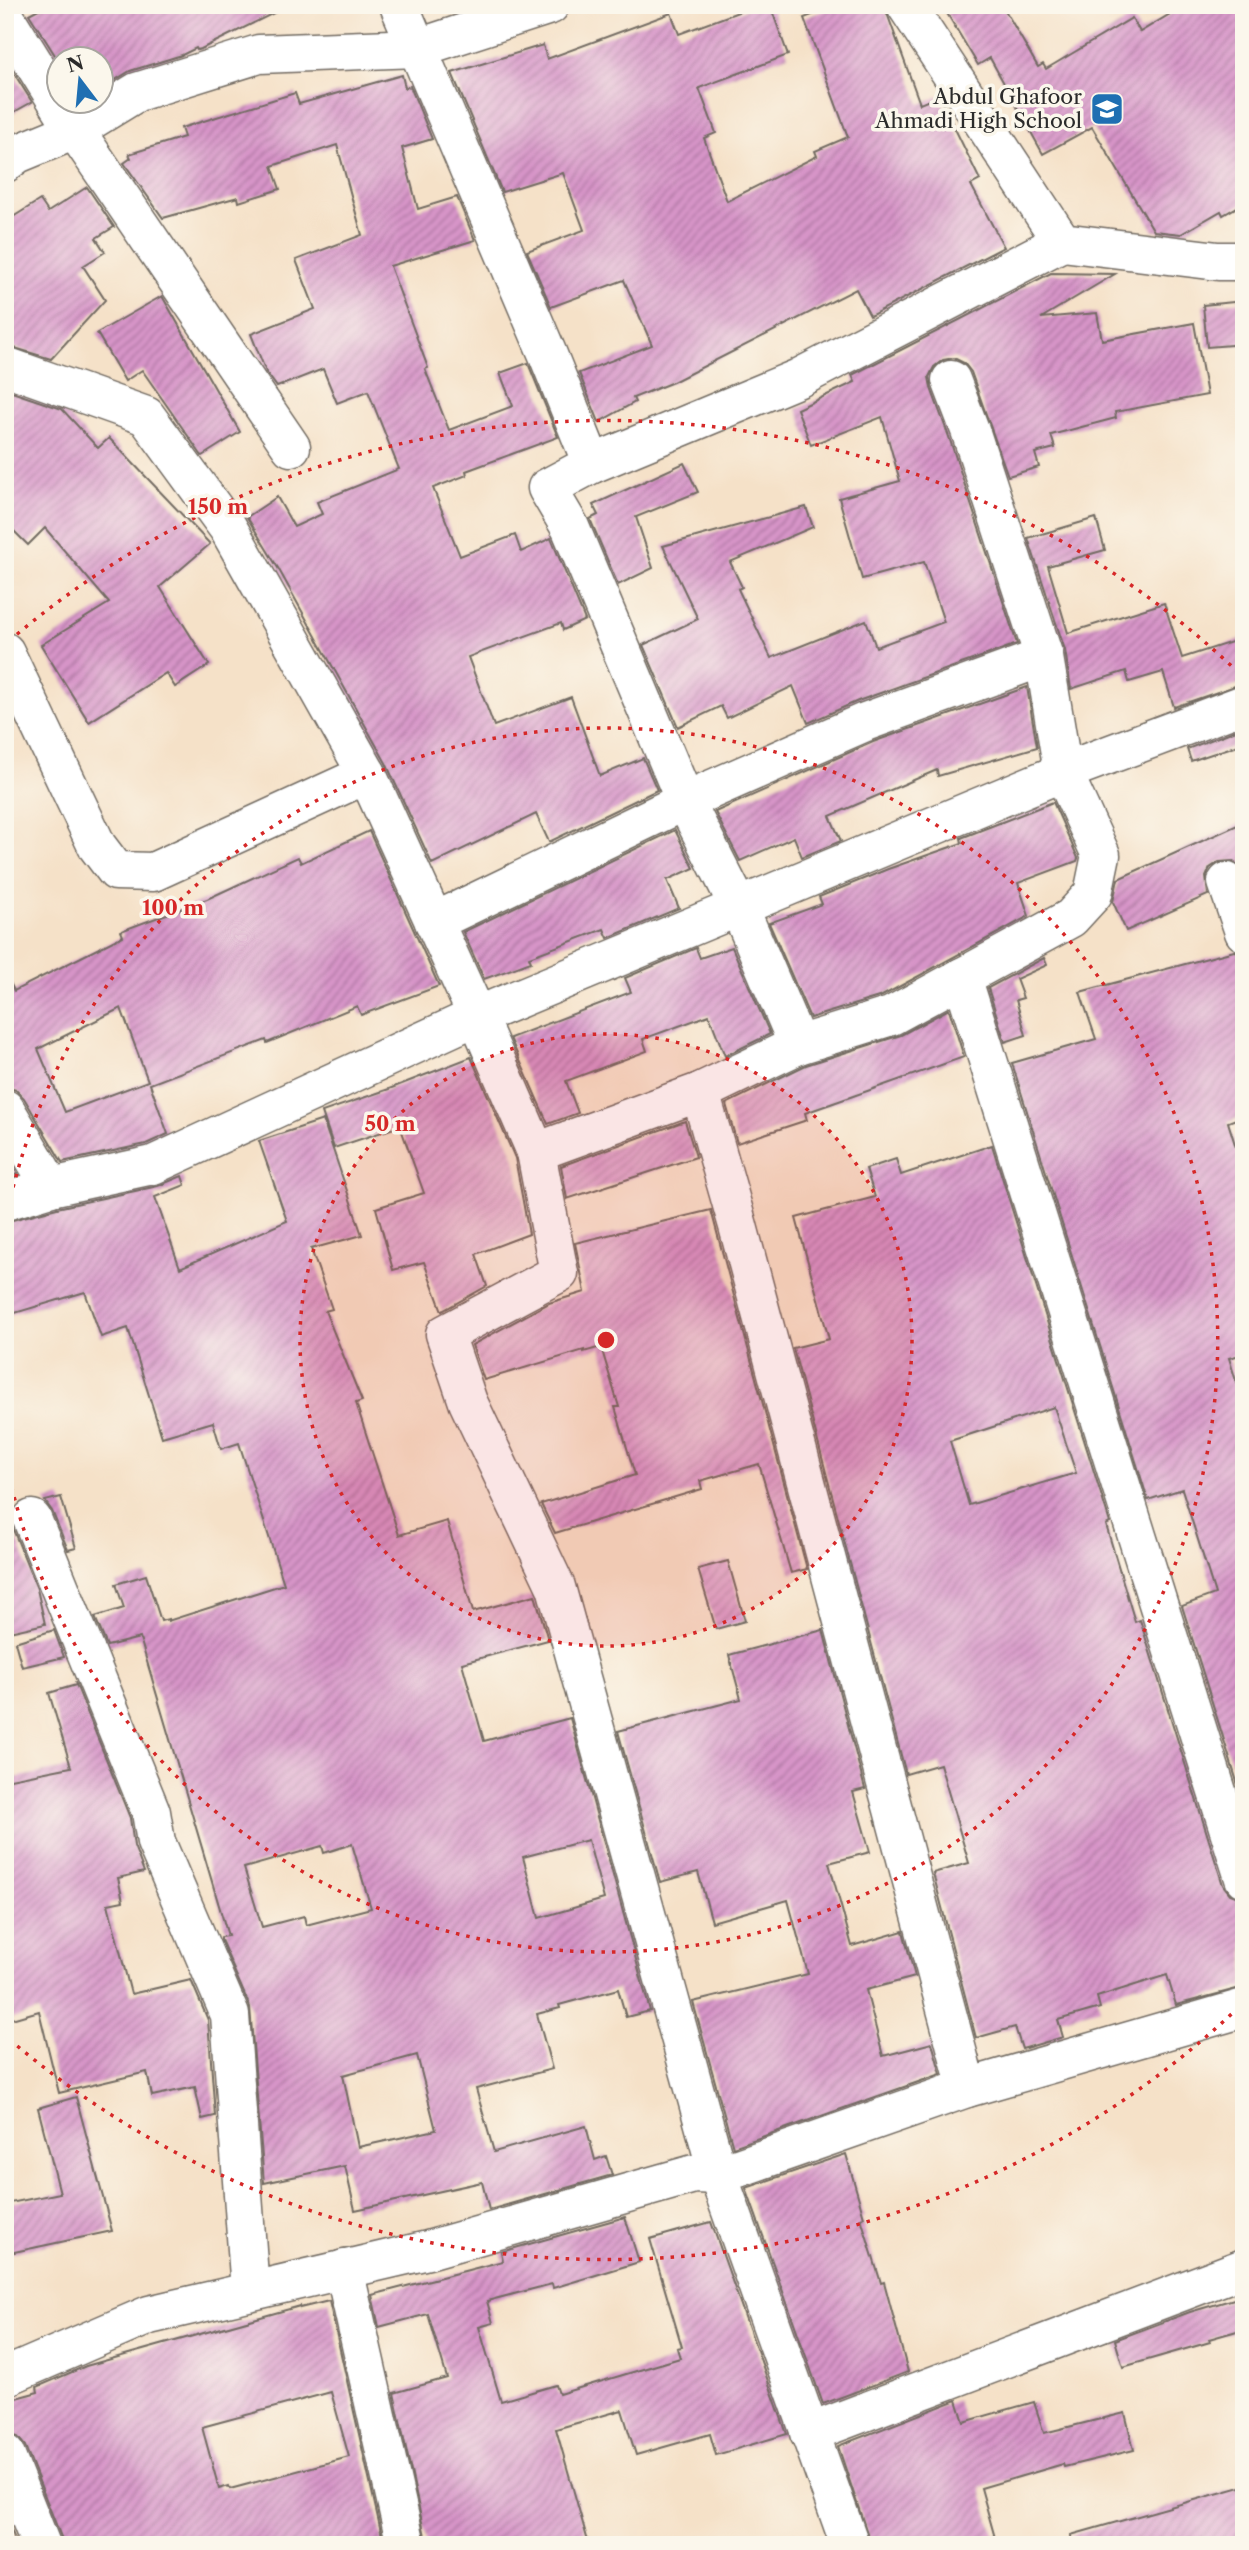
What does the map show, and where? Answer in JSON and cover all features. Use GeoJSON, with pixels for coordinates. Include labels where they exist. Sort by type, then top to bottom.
{"type":"FeatureCollection","features":[{"type":"Feature","properties":{"kind":"street"},"geometry":{"type":"LineString","coordinates":[[399,5],[592,464]]}},
{"type":"Feature","properties":{"kind":"street"},"geometry":{"type":"LineString","coordinates":[[5,163],[17,154],[75,130],[137,92],[260,54],[418,48],[550,5]]}},
{"type":"Feature","properties":{"kind":"street"},"geometry":{"type":"LineString","coordinates":[[906,5],[1062,242]]}},
{"type":"Feature","properties":{"kind":"street"},"geometry":{"type":"LineString","coordinates":[[5,17],[75,130],[291,447]]}},
{"type":"Feature","properties":{"kind":"street"},"geometry":{"type":"LineString","coordinates":[[798,1045],[739,907],[685,802],[570,527],[547,488],[592,464],[799,378],[1062,242],[1218,261],[1244,261]]}},
{"type":"Feature","properties":{"kind":"street"},"geometry":{"type":"LineString","coordinates":[[5,366],[146,416],[228,528],[367,774],[536,1152],[559,1273],[444,1334],[468,1402],[556,1587],[718,2175],[850,2545]]}},
{"type":"Feature","properties":{"kind":"street"},"geometry":{"type":"LineString","coordinates":[[536,1152],[700,1092],[798,1045],[891,1016],[1071,918],[1093,894],[1101,855],[1063,772],[1044,657],[951,380]]}},
{"type":"Feature","properties":{"kind":"street"},"geometry":{"type":"LineString","coordinates":[[5,652],[97,846],[116,871],[153,872],[367,774]]}},
{"type":"Feature","properties":{"kind":"street"},"geometry":{"type":"LineString","coordinates":[[434,922],[685,802],[865,722],[1044,657]]}},
{"type":"Feature","properties":{"kind":"street"},"geometry":{"type":"LineString","coordinates":[[5,1200],[153,1165],[477,1016],[1063,772],[1244,704]]}},
{"type":"Feature","properties":{"kind":"street"},"geometry":{"type":"LineString","coordinates":[[1227,882],[1244,932]]}},
{"type":"Feature","properties":{"kind":"street"},"geometry":{"type":"LineString","coordinates":[[962,977],[1244,1878]]}},
{"type":"Feature","properties":{"kind":"street"},"geometry":{"type":"LineString","coordinates":[[700,1092],[967,2088]]}},
{"type":"Feature","properties":{"kind":"street"},"geometry":{"type":"LineString","coordinates":[[5,1109],[51,1187]]}},
{"type":"Feature","properties":{"kind":"street"},"geometry":{"type":"LineString","coordinates":[[32,1519],[151,1812],[156,1842],[230,2015],[250,2291]]}},
{"type":"Feature","properties":{"kind":"street"},"geometry":{"type":"LineString","coordinates":[[5,2376],[149,2315],[428,2250],[694,2174],[718,2175],[967,2088],[1244,2008]]}},
{"type":"Feature","properties":{"kind":"street"},"geometry":{"type":"LineString","coordinates":[[809,2432],[1244,2268]]}},
{"type":"Feature","properties":{"kind":"street"},"geometry":{"type":"LineString","coordinates":[[344,2269],[406,2545]]}},
{"type":"Feature","properties":{"kind":"street"},"geometry":{"type":"LineString","coordinates":[[5,2454],[41,2545]]}},
{"type":"Feature","properties":{"kind":"building"},"geometry":{"type":"Polygon","coordinates":[[[46,5],[290,5],[201,49],[196,48],[130,71],[116,80],[116,46],[49,46],[29,14],[46,5]]]}},
{"type":"Feature","properties":{"kind":"building"},"geometry":{"type":"Polygon","coordinates":[[[757,5],[770,5],[788,55],[699,88],[716,133],[704,138],[727,201],[817,156],[815,151],[848,137],[804,18],[838,5],[884,5],[920,104],[939,96],[980,180],[971,185],[1004,247],[870,316],[856,289],[673,382],[633,398],[635,402],[599,422],[579,373],[652,345],[624,280],[551,307],[527,251],[584,230],[563,173],[502,192],[452,73],[543,45],[547,59],[671,13],[679,34],[757,5]]]}},
{"type":"Feature","properties":{"kind":"building","name":"Abdul Ghafoor Ahmadi High School"},"geometry":{"type":"Polygon","coordinates":[[[942,5],[1002,5],[1038,67],[1043,64],[1046,69],[1132,18],[1140,32],[1185,5],[1244,5],[1244,203],[1223,215],[1221,211],[1181,234],[1154,231],[1092,127],[1043,154],[990,58],[978,65],[942,5]]]}},
{"type":"Feature","properties":{"kind":"building"},"geometry":{"type":"Polygon","coordinates":[[[5,59],[32,102],[5,117],[5,59]]]}},
{"type":"Feature","properties":{"kind":"building"},"geometry":{"type":"Polygon","coordinates":[[[402,75],[405,88],[410,86],[432,139],[402,148],[418,209],[457,197],[475,240],[390,266],[449,430],[513,406],[500,373],[528,363],[558,437],[466,471],[467,475],[433,488],[460,556],[515,535],[521,552],[551,538],[585,620],[563,630],[561,623],[468,657],[494,726],[571,697],[600,776],[643,758],[657,790],[549,842],[536,814],[432,864],[386,763],[247,517],[277,497],[294,527],[322,514],[317,502],[399,469],[368,391],[337,403],[323,369],[277,387],[266,372],[251,334],[315,309],[296,260],[362,235],[337,145],[272,166],[280,189],[239,202],[238,197],[163,218],[124,163],[131,158],[129,154],[184,137],[181,128],[295,93],[299,104],[402,75]]]}},
{"type":"Feature","properties":{"kind":"building"},"geometry":{"type":"Polygon","coordinates":[[[87,187],[114,227],[96,238],[105,252],[83,266],[105,300],[51,359],[5,345],[5,222],[40,200],[48,212],[87,187]]]}},
{"type":"Feature","properties":{"kind":"building"},"geometry":{"type":"Polygon","coordinates":[[[1051,273],[1115,274],[1041,318],[1097,313],[1102,340],[1194,323],[1207,395],[1115,412],[1116,418],[1051,435],[1055,448],[1035,453],[1039,467],[1008,476],[971,372],[964,363],[954,358],[943,360],[934,367],[929,377],[931,388],[1017,644],[858,701],[808,723],[793,686],[727,718],[721,706],[678,727],[643,645],[698,619],[663,546],[806,507],[813,527],[730,562],[742,587],[738,589],[771,658],[866,620],[876,647],[944,622],[924,562],[862,579],[839,498],[900,481],[882,417],[811,445],[797,409],[855,382],[852,375],[1051,273]]]}},
{"type":"Feature","properties":{"kind":"building"},"geometry":{"type":"Polygon","coordinates":[[[162,296],[240,432],[202,456],[142,370],[125,381],[97,333],[162,296]]]}},
{"type":"Feature","properties":{"kind":"building"},"geometry":{"type":"Polygon","coordinates":[[[1244,301],[1244,344],[1207,347],[1203,305],[1244,301]]]}},
{"type":"Feature","properties":{"kind":"building"},"geometry":{"type":"Polygon","coordinates":[[[9,391],[62,409],[98,448],[109,438],[210,544],[160,587],[209,665],[175,687],[166,673],[89,722],[41,645],[109,603],[45,528],[28,545],[5,522],[5,395],[9,391]]]}},
{"type":"Feature","properties":{"kind":"building"},"geometry":{"type":"Polygon","coordinates":[[[684,463],[698,492],[636,517],[653,568],[618,585],[590,519],[598,515],[593,505],[684,463]]]}},
{"type":"Feature","properties":{"kind":"building"},"geometry":{"type":"Polygon","coordinates":[[[1096,518],[1105,550],[1048,566],[1068,633],[1164,603],[1182,658],[1244,638],[1244,683],[1174,707],[1163,672],[1129,682],[1126,671],[1071,689],[1065,650],[1028,538],[1096,518]]]}},
{"type":"Feature","properties":{"kind":"building"},"geometry":{"type":"Polygon","coordinates":[[[1027,687],[1037,747],[938,776],[937,770],[830,816],[841,841],[802,857],[794,837],[740,861],[715,812],[873,742],[1027,687]]]}},
{"type":"Feature","properties":{"kind":"building"},"geometry":{"type":"Polygon","coordinates":[[[1244,727],[1244,743],[1191,761],[1187,749],[1244,727]]]}},
{"type":"Feature","properties":{"kind":"building"},"geometry":{"type":"Polygon","coordinates":[[[1053,802],[1078,858],[1077,861],[1018,883],[1029,916],[882,996],[810,1018],[769,923],[822,904],[819,897],[962,843],[961,838],[1053,802]]]}},
{"type":"Feature","properties":{"kind":"building"},"geometry":{"type":"Polygon","coordinates":[[[1244,822],[1244,869],[1232,861],[1219,862],[1210,868],[1206,877],[1208,895],[1126,931],[1113,902],[1118,879],[1244,822]]]}},
{"type":"Feature","properties":{"kind":"building"},"geometry":{"type":"Polygon","coordinates":[[[675,830],[694,868],[667,880],[679,908],[608,938],[604,929],[529,957],[531,962],[484,979],[463,932],[675,830]]]}},
{"type":"Feature","properties":{"kind":"building"},"geometry":{"type":"Polygon","coordinates":[[[369,831],[439,986],[361,1015],[357,1006],[267,1043],[266,1040],[150,1084],[168,1134],[146,1144],[62,1162],[24,1098],[16,1090],[5,1087],[5,972],[14,991],[123,936],[121,931],[207,899],[298,857],[301,863],[369,831]],[[121,1008],[38,1049],[65,1112],[148,1081],[121,1008]]]}},
{"type":"Feature","properties":{"kind":"building"},"geometry":{"type":"Polygon","coordinates":[[[732,947],[770,1034],[725,1056],[709,1015],[643,1039],[647,1051],[566,1081],[578,1113],[548,1124],[510,1038],[631,992],[625,978],[696,948],[700,958],[732,947]]]}},
{"type":"Feature","properties":{"kind":"building"},"geometry":{"type":"Polygon","coordinates":[[[1234,951],[1244,953],[1244,1116],[1228,1122],[1244,1173],[1244,1354],[1229,1358],[1244,1407],[1244,1804],[1182,1606],[1215,1594],[1182,1489],[1148,1500],[1012,1063],[1096,1039],[1080,992],[1234,951]]]}},
{"type":"Feature","properties":{"kind":"building"},"geometry":{"type":"Polygon","coordinates":[[[1044,958],[1047,965],[1016,979],[1023,998],[1016,1000],[1026,1035],[1005,1042],[988,988],[1044,958]]]}},
{"type":"Feature","properties":{"kind":"building"},"geometry":{"type":"Polygon","coordinates":[[[949,1009],[964,1057],[805,1113],[807,1120],[737,1143],[726,1104],[806,1065],[901,1035],[949,1009]]]}},
{"type":"Feature","properties":{"kind":"building"},"geometry":{"type":"Polygon","coordinates":[[[471,1057],[515,1158],[529,1234],[476,1254],[487,1286],[442,1311],[424,1262],[393,1270],[376,1208],[424,1193],[400,1126],[334,1148],[322,1112],[471,1057]]]}},
{"type":"Feature","properties":{"kind":"building"},"geometry":{"type":"Polygon","coordinates":[[[323,1120],[362,1235],[311,1249],[332,1309],[325,1311],[362,1401],[356,1403],[399,1535],[447,1521],[473,1612],[535,1595],[548,1640],[462,1663],[484,1741],[570,1718],[650,2011],[626,2017],[618,1989],[559,2005],[560,2008],[537,2014],[552,2069],[476,2089],[494,2152],[586,2126],[595,2160],[606,2156],[612,2175],[489,2210],[482,2182],[355,2210],[345,2166],[264,2183],[250,2007],[221,1940],[221,1937],[228,1936],[140,1638],[107,1646],[95,1617],[124,1608],[116,1584],[146,1575],[161,1621],[284,1584],[239,1443],[221,1449],[213,1422],[162,1437],[128,1328],[101,1337],[85,1292],[5,1316],[5,1222],[158,1186],[182,1176],[185,1185],[155,1197],[180,1268],[287,1221],[259,1141],[323,1120]],[[588,1840],[523,1857],[539,1918],[604,1899],[588,1840]],[[352,1844],[324,1853],[322,1846],[244,1868],[262,1927],[304,1916],[306,1925],[371,1908],[352,1844]],[[417,2055],[343,2075],[358,2147],[436,2130],[417,2055]]]}},
{"type":"Feature","properties":{"kind":"building"},"geometry":{"type":"Polygon","coordinates":[[[685,1121],[696,1157],[567,1199],[561,1166],[685,1121]]]}},
{"type":"Feature","properties":{"kind":"building"},"geometry":{"type":"Polygon","coordinates":[[[992,1145],[1110,1523],[1106,1525],[1135,1622],[1140,1620],[1223,1885],[1230,1894],[1244,1899],[1244,1987],[1176,2005],[1167,1975],[1097,1997],[1100,2008],[1058,2020],[1063,2037],[1022,2049],[1015,2027],[976,2038],[933,1873],[969,1863],[940,1764],[906,1774],[793,1348],[829,1339],[796,1218],[875,1197],[866,1169],[896,1159],[901,1175],[992,1145]],[[1054,1407],[950,1441],[969,1505],[1076,1473],[1054,1407]]]}},
{"type":"Feature","properties":{"kind":"building"},"geometry":{"type":"Polygon","coordinates":[[[5,1152],[18,1174],[5,1178],[5,1152]]]}},
{"type":"Feature","properties":{"kind":"building"},"geometry":{"type":"Polygon","coordinates":[[[711,1210],[807,1569],[791,1573],[759,1464],[700,1481],[702,1489],[555,1533],[541,1504],[635,1475],[601,1347],[484,1380],[472,1345],[549,1303],[585,1292],[575,1243],[711,1210]]]}},
{"type":"Feature","properties":{"kind":"building"},"geometry":{"type":"Polygon","coordinates":[[[61,1497],[76,1548],[68,1550],[45,1501],[61,1497]]]}},
{"type":"Feature","properties":{"kind":"building"},"geometry":{"type":"Polygon","coordinates":[[[5,1511],[12,1511],[12,1527],[37,1589],[45,1624],[5,1633],[5,1511]]]}},
{"type":"Feature","properties":{"kind":"building"},"geometry":{"type":"Polygon","coordinates":[[[728,1561],[745,1621],[716,1629],[698,1569],[728,1561]]]}},
{"type":"Feature","properties":{"kind":"building"},"geometry":{"type":"Polygon","coordinates":[[[54,1630],[64,1657],[22,1667],[15,1642],[54,1630]]]}},
{"type":"Feature","properties":{"kind":"building"},"geometry":{"type":"Polygon","coordinates":[[[823,1630],[865,1789],[853,1792],[870,1852],[829,1863],[852,1946],[903,1931],[915,1977],[866,1990],[883,2056],[932,2043],[941,2074],[733,2147],[693,2002],[808,1974],[788,1900],[712,1922],[698,1872],[660,1882],[618,1731],[741,1699],[729,1655],[823,1630]]]}},
{"type":"Feature","properties":{"kind":"building"},"geometry":{"type":"Polygon","coordinates":[[[75,1682],[130,1818],[134,1846],[144,1872],[118,1878],[123,1901],[108,1904],[131,1994],[191,1980],[208,2020],[215,2116],[202,2119],[195,2087],[152,2096],[147,2072],[59,2093],[39,2011],[5,2021],[5,1780],[71,1767],[49,1693],[76,1685],[75,1682]]]}},
{"type":"Feature","properties":{"kind":"building"},"geometry":{"type":"Polygon","coordinates":[[[76,2097],[112,2231],[5,2254],[5,2204],[60,2193],[38,2108],[76,2097]]]}},
{"type":"Feature","properties":{"kind":"building"},"geometry":{"type":"Polygon","coordinates":[[[846,2154],[864,2217],[861,2218],[881,2283],[884,2282],[908,2372],[823,2404],[746,2188],[846,2154]]]}},
{"type":"Feature","properties":{"kind":"building"},"geometry":{"type":"Polygon","coordinates":[[[625,2217],[639,2262],[553,2288],[552,2284],[487,2301],[493,2323],[479,2327],[501,2401],[556,2385],[559,2394],[680,2358],[677,2348],[682,2347],[650,2239],[711,2222],[787,2434],[716,2455],[710,2434],[636,2455],[622,2410],[556,2429],[589,2545],[427,2545],[394,2393],[447,2378],[428,2314],[379,2327],[372,2295],[503,2261],[501,2252],[625,2217]]]}},
{"type":"Feature","properties":{"kind":"building"},"geometry":{"type":"Polygon","coordinates":[[[1244,2296],[1244,2329],[1209,2339],[1210,2342],[1123,2367],[1115,2340],[1190,2312],[1244,2296]]]}},
{"type":"Feature","properties":{"kind":"building"},"geometry":{"type":"Polygon","coordinates":[[[329,2301],[384,2545],[62,2545],[25,2446],[18,2437],[5,2433],[5,2401],[38,2392],[37,2387],[86,2366],[329,2301]],[[331,2392],[202,2427],[219,2489],[229,2486],[230,2489],[349,2457],[331,2392]]]}},
{"type":"Feature","properties":{"kind":"building"},"geometry":{"type":"Polygon","coordinates":[[[957,2400],[964,2422],[1034,2402],[1044,2433],[1125,2413],[1134,2450],[1064,2467],[1063,2464],[981,2488],[997,2545],[871,2545],[838,2446],[957,2400]]]}},
{"type":"Feature","properties":{"kind":"building"},"geometry":{"type":"Polygon","coordinates":[[[1244,2486],[1244,2545],[1072,2545],[1071,2535],[1244,2486]]]}},
{"type":"Feature","properties":{"kind":"building"},"geometry":{"type":"Polygon","coordinates":[[[5,2514],[17,2545],[5,2545],[5,2514]]]}},
{"type":"Feature","properties":{"kind":"place","name":"Abdul Ghafoor Ahmadi High School"},"geometry":{"type":"Point","coordinates":[1107,109]}}]}
